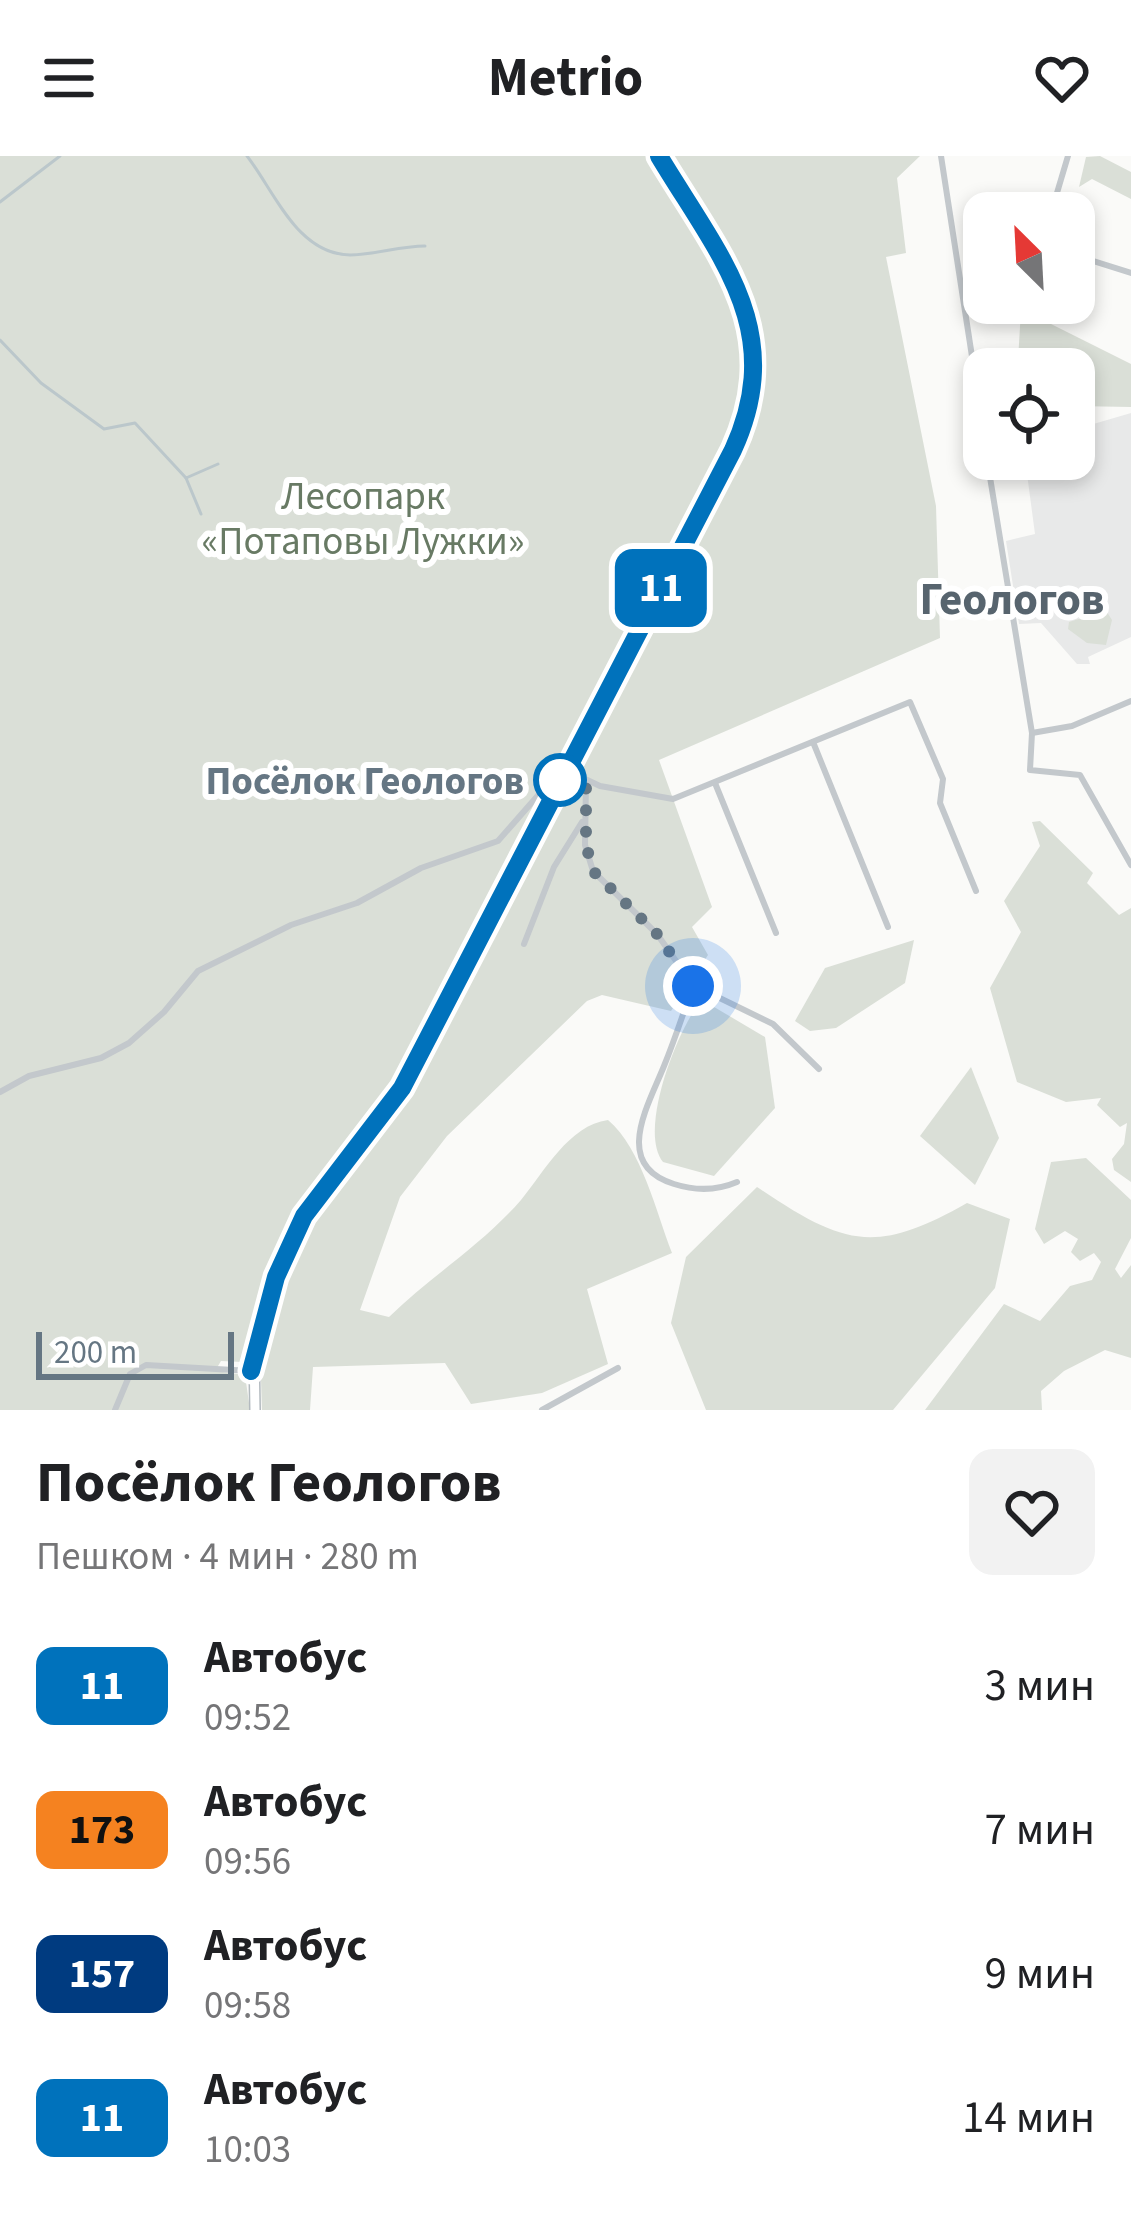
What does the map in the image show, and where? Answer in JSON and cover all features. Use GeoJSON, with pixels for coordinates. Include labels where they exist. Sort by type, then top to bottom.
{"type":"FeatureCollection","features":[{"type":"Feature","properties":{"kind":"street"},"geometry":{"type":"LineString","coordinates":[[255,1410],[251,1371],[276,1277],[304,1216],[402,1088],[733,450],[753,400],[756,352],[742,298],[659,156]]}},
{"type":"Feature","properties":{"kind":"street"},"geometry":{"type":"LineString","coordinates":[[941,156],[971,348]]}},
{"type":"Feature","properties":{"kind":"street"},"geometry":{"type":"LineString","coordinates":[[1057,192],[1068,156]]}},
{"type":"Feature","properties":{"kind":"street"},"geometry":{"type":"LineString","coordinates":[[1095,262],[1131,273]]}},
{"type":"Feature","properties":{"kind":"street"},"geometry":{"type":"LineString","coordinates":[[990,480],[1032,733],[1030,770],[1080,775],[1131,865]]}},
{"type":"Feature","properties":{"kind":"street"},"geometry":{"type":"LineString","coordinates":[[1032,733],[1072,726],[1131,701]]}},
{"type":"Feature","properties":{"kind":"street"},"geometry":{"type":"LineString","coordinates":[[566,770],[658,800],[715,783],[910,702],[943,779],[940,802],[976,891]]}},
{"type":"Feature","properties":{"kind":"street"},"geometry":{"type":"LineString","coordinates":[[813,742],[888,927]]}},
{"type":"Feature","properties":{"kind":"street"},"geometry":{"type":"LineString","coordinates":[[586,779],[584,819],[593,871],[657,934],[693,986],[773,1024],[819,1069]]}},
{"type":"Feature","properties":{"kind":"street"},"geometry":{"type":"LineString","coordinates":[[715,783],[776,933]]}},
{"type":"Feature","properties":{"kind":"street"},"geometry":{"type":"LineString","coordinates":[[0,1092],[29,1076],[118,1049],[164,1012],[198,971],[273,934],[357,903],[422,868],[486,848],[507,834],[548,784],[556,787]]}},
{"type":"Feature","properties":{"kind":"street"},"geometry":{"type":"LineString","coordinates":[[524,944],[554,867],[584,819]]}},
{"type":"Feature","properties":{"kind":"street"},"geometry":{"type":"LineString","coordinates":[[693,986],[641,1120],[639,1154],[645,1168],[673,1184],[719,1190],[737,1182]]}},
{"type":"Feature","properties":{"kind":"street"},"geometry":{"type":"LineString","coordinates":[[115,1410],[130,1374],[146,1365],[251,1371]]}},
{"type":"Feature","properties":{"kind":"street"},"geometry":{"type":"LineString","coordinates":[[543,1410],[619,1368]]}},
{"type":"Feature","properties":{"kind":"shaded area"},"geometry":{"type":"Polygon","coordinates":[[[1131,413],[1131,637],[1088,657],[1090,664],[1077,664],[1041,623],[1019,624],[1006,541],[1035,534],[1028,480],[1095,480],[1095,424],[1131,413]]]}},
{"type":"Feature","properties":{"kind":"green space","name":"Лесопарк «Потаповы Лужки»"},"geometry":{"type":"Polygon","coordinates":[[[0,156],[920,156],[897,178],[906,253],[886,257],[936,506],[940,638],[659,760],[712,907],[692,927],[708,955],[671,1011],[602,995],[587,1001],[447,1136],[400,1197],[360,1310],[389,1317],[506,1216],[569,1140],[608,1120],[639,1164],[672,1253],[587,1289],[608,1364],[542,1393],[471,1404],[445,1363],[313,1367],[310,1410],[262,1410],[260,1350],[271,1310],[251,1334],[242,1362],[221,1361],[215,1371],[245,1375],[250,1410],[0,1410],[0,156]]]}},
{"type":"Feature","properties":{"kind":"green space"},"geometry":{"type":"Polygon","coordinates":[[[1100,156],[1131,172],[1131,199],[1092,179],[1079,187],[1086,157],[1100,156]]]}},
{"type":"Feature","properties":{"kind":"green space"},"geometry":{"type":"Polygon","coordinates":[[[1020,324],[1051,324],[1131,364],[1131,407],[1095,406],[1095,348],[1019,348],[1020,324]]]}},
{"type":"Feature","properties":{"kind":"green space"},"geometry":{"type":"Polygon","coordinates":[[[1098,598],[1112,620],[1106,645],[1087,643],[1068,629],[1069,622],[1085,617],[1082,601],[1098,598]]]}},
{"type":"Feature","properties":{"kind":"green space"},"geometry":{"type":"Polygon","coordinates":[[[1040,821],[1093,873],[1087,883],[1119,915],[1131,908],[1131,1182],[1114,1170],[1112,1159],[1124,1144],[1127,1123],[1120,1127],[1097,1105],[1101,1098],[1066,1102],[1017,1082],[990,988],[1021,932],[1004,901],[1040,846],[1032,822],[1040,821]]]}},
{"type":"Feature","properties":{"kind":"green space"},"geometry":{"type":"Polygon","coordinates":[[[914,940],[905,983],[836,1028],[810,1031],[795,1021],[825,968],[914,940]]]}},
{"type":"Feature","properties":{"kind":"green space"},"geometry":{"type":"Polygon","coordinates":[[[709,1004],[765,1037],[775,1108],[714,1176],[663,1162],[656,1148],[655,1128],[663,1083],[680,1037],[698,1005],[709,1004]]]}},
{"type":"Feature","properties":{"kind":"green space"},"geometry":{"type":"Polygon","coordinates":[[[971,1067],[999,1138],[975,1185],[920,1136],[971,1067]]]}},
{"type":"Feature","properties":{"kind":"green space"},"geometry":{"type":"Polygon","coordinates":[[[1086,1158],[1131,1200],[1131,1238],[1115,1269],[1121,1278],[1131,1265],[1131,1358],[1105,1350],[1064,1371],[1041,1391],[1042,1410],[925,1410],[1004,1304],[1040,1321],[1070,1286],[1092,1280],[1101,1262],[1094,1253],[1080,1261],[1071,1252],[1078,1239],[1065,1231],[1044,1244],[1035,1229],[1051,1162],[1086,1158]]]}},
{"type":"Feature","properties":{"kind":"green space"},"geometry":{"type":"Polygon","coordinates":[[[757,1187],[813,1221],[859,1237],[907,1231],[967,1203],[1010,1219],[995,1288],[893,1410],[706,1410],[671,1323],[686,1257],[757,1187]]]}},
{"type":"Feature","properties":{"kind":"waterway"},"geometry":{"type":"LineString","coordinates":[[0,202],[60,156]]}},
{"type":"Feature","properties":{"kind":"waterway"},"geometry":{"type":"LineString","coordinates":[[247,156],[289,219],[315,244],[350,255],[425,246]]}},
{"type":"Feature","properties":{"kind":"waterway"},"geometry":{"type":"LineString","coordinates":[[0,340],[41,383],[104,429],[135,423],[186,478],[218,464]]}},
{"type":"Feature","properties":{"kind":"waterway"},"geometry":{"type":"LineString","coordinates":[[186,478],[201,514]]}},
{"type":"Feature","properties":{"kind":"bus line","name":"11"},"geometry":{"type":"LineString","coordinates":[[251,1371],[276,1277],[304,1216],[402,1088],[733,450],[753,400],[756,352],[742,298],[659,156]]}},
{"type":"Feature","properties":{"kind":"place","name":"Посёлок Геологов"},"geometry":{"type":"Point","coordinates":[560,780]}},
{"type":"Feature","properties":{"kind":"district","name":"Геологов"},"geometry":{"type":"Point","coordinates":[1012,598]}},
{"type":"Feature","properties":{"kind":"route"},"geometry":{"type":"LineString","coordinates":[[560,780],[566,770],[586,779],[586,845],[593,871],[657,934],[693,986]]}}]}
